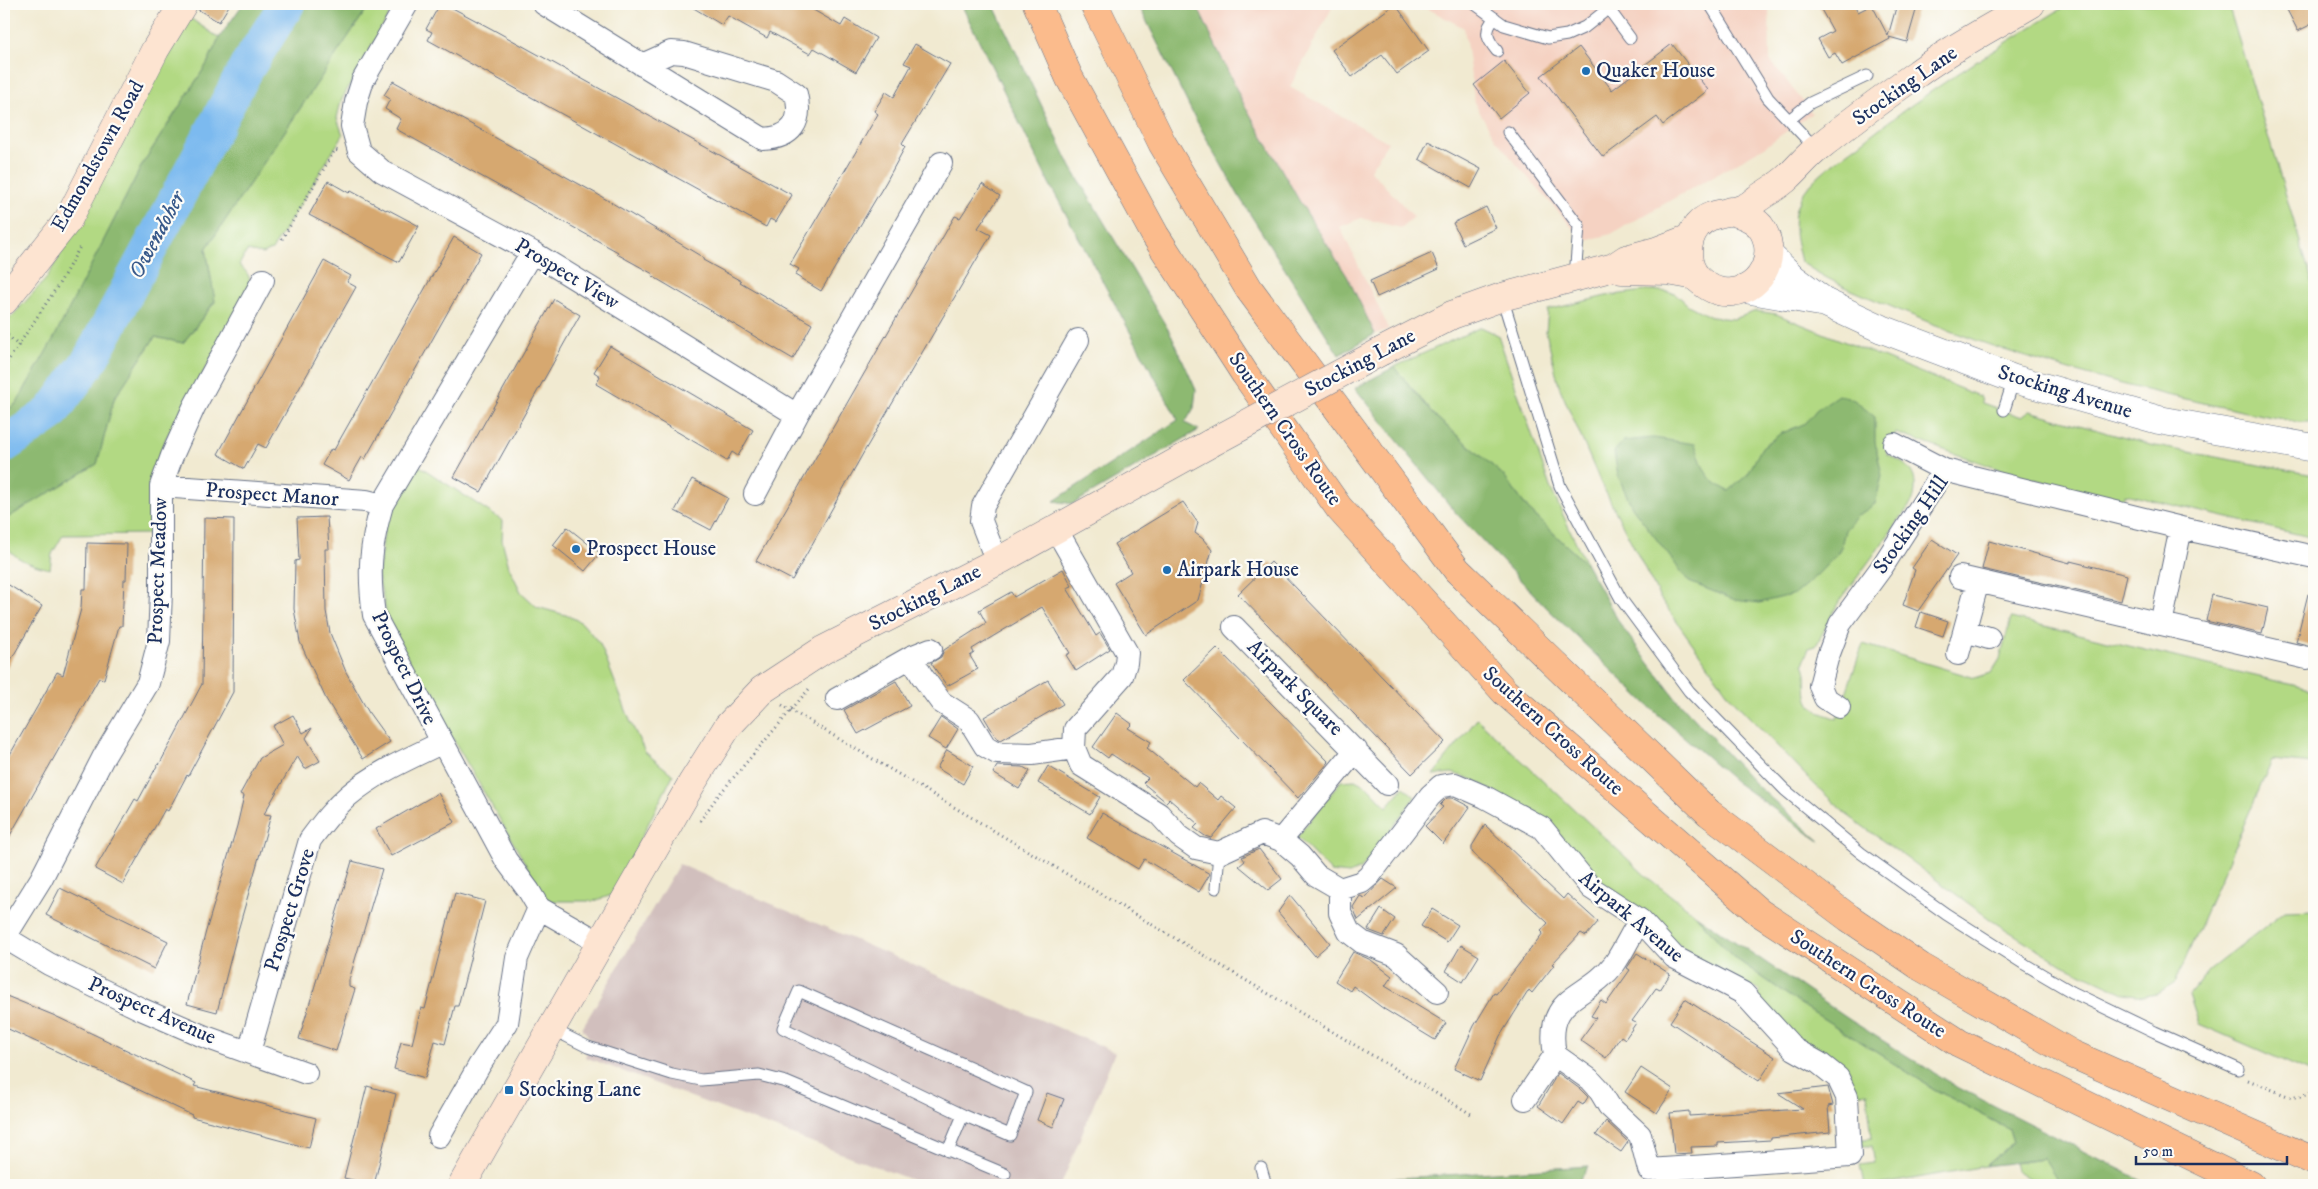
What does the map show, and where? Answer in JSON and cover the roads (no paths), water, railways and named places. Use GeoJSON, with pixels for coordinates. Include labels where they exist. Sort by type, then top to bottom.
{"type":"FeatureCollection","features":[{"type":"Feature","properties":{"kind":"highway","name":"Southern Cross Route"},"geometry":{"type":"LineString","coordinates":[[1037,4],[1069,77],[1155,235],[1245,374],[1339,508],[1505,692],[1760,913],[1959,1043],[2251,1185]]}},
{"type":"Feature","properties":{"kind":"highway","name":"Southern Cross Route"},"geometry":{"type":"LineString","coordinates":[[1094,4],[1162,143],[1249,289],[1457,570],[1709,813],[1857,924],[1922,966],[2072,1054],[2314,1161]]}},
{"type":"Feature","properties":{"kind":"main road","name":"Edmondstown Road"},"geometry":{"type":"LineString","coordinates":[[4,301],[68,220],[155,50],[183,4]]}},
{"type":"Feature","properties":{"kind":"main road","name":"Stocking Lane"},"geometry":{"type":"LineString","coordinates":[[462,1185],[708,758],[728,726],[762,690],[823,650],[998,562],[1211,443],[1452,315],[1502,296],[1614,267],[1626,259],[1656,251],[1690,238],[1706,218],[1718,213],[1743,208],[1786,179],[1816,149],[1920,71],[2031,4]]}},
{"type":"Feature","properties":{"kind":"main road","name":"Stocking Lane"},"geometry":{"type":"LineString","coordinates":[[1614,267],[1626,271],[1668,271],[1696,276],[1706,286],[1718,291],[1732,292],[1745,289],[1757,281],[1765,269],[1772,216],[1786,179]]}},
{"type":"Feature","properties":{"kind":"main road"},"geometry":{"type":"LineString","coordinates":[[1730,212],[1746,215],[1759,226],[1768,248]]}},
{"type":"Feature","properties":{"kind":"main road"},"geometry":{"type":"LineString","coordinates":[[1690,238],[1688,251],[1690,264],[1696,276]]}},
{"type":"Feature","properties":{"kind":"street","name":"Prospect View"},"geometry":{"type":"LineString","coordinates":[[407,4],[363,80],[352,126],[359,151],[382,171],[532,252],[797,415]]}},
{"type":"Feature","properties":{"kind":"street"},"geometry":{"type":"LineString","coordinates":[[544,4],[642,65],[763,139],[778,138],[790,129],[798,119],[799,106],[796,94],[776,81],[684,53],[671,52],[642,65]]}},
{"type":"Feature","properties":{"kind":"street"},"geometry":{"type":"LineString","coordinates":[[755,494],[797,415],[942,163]]}},
{"type":"Feature","properties":{"kind":"street","name":"Stocking Avenue"},"geometry":{"type":"LineString","coordinates":[[1768,248],[1794,279],[1817,294],[1826,303]]}},
{"type":"Feature","properties":{"kind":"street","name":"Prospect Drive"},"geometry":{"type":"LineString","coordinates":[[532,252],[382,505],[373,537],[370,580],[374,615],[441,743],[506,860],[539,908],[600,943]]}},
{"type":"Feature","properties":{"kind":"street","name":"Prospect Meadow"},"geometry":{"type":"LineString","coordinates":[[4,937],[40,879],[103,758],[148,683],[158,642],[161,592],[162,486],[172,456],[194,407],[263,280]]}},
{"type":"Feature","properties":{"kind":"street","name":"Stocking Avenue"},"geometry":{"type":"LineString","coordinates":[[1745,289],[1826,303],[1882,329],[2014,379],[2158,420],[2314,448]]}},
{"type":"Feature","properties":{"kind":"street"},"geometry":{"type":"LineString","coordinates":[[998,562],[981,520],[983,506],[1078,340]]}},
{"type":"Feature","properties":{"kind":"street"},"geometry":{"type":"LineString","coordinates":[[1894,444],[1944,470]]}},
{"type":"Feature","properties":{"kind":"street","name":"Stocking Hill"},"geometry":{"type":"LineString","coordinates":[[1839,707],[1825,698],[1820,686],[1817,661],[1840,624],[1882,567],[1944,470],[2182,528],[2314,557]]}},
{"type":"Feature","properties":{"kind":"street","name":"Prospect Manor"},"geometry":{"type":"LineString","coordinates":[[162,486],[366,501],[382,505]]}},
{"type":"Feature","properties":{"kind":"street"},"geometry":{"type":"LineString","coordinates":[[2161,624],[2182,528]]}},
{"type":"Feature","properties":{"kind":"street"},"geometry":{"type":"LineString","coordinates":[[1056,530],[1127,653],[1122,676],[1075,729],[1074,748],[1081,765],[1159,814],[1179,836],[1196,848],[1219,853],[1262,833],[1281,840],[1300,856],[1316,875],[1340,889],[1340,913],[1349,932],[1362,942],[1396,955],[1436,992]]}},
{"type":"Feature","properties":{"kind":"street"},"geometry":{"type":"LineString","coordinates":[[1958,654],[1965,631],[1969,579],[2307,658]]}},
{"type":"Feature","properties":{"kind":"street","name":"Airpark Square"},"geometry":{"type":"LineString","coordinates":[[1234,627],[1356,750],[1387,784]]}},
{"type":"Feature","properties":{"kind":"street"},"geometry":{"type":"LineString","coordinates":[[1965,631],[1989,638]]}},
{"type":"Feature","properties":{"kind":"street"},"geometry":{"type":"LineString","coordinates":[[837,699],[921,653],[937,697],[969,720],[985,746],[998,753],[1032,754],[1074,748]]}},
{"type":"Feature","properties":{"kind":"street","name":"Prospect Grove"},"geometry":{"type":"LineString","coordinates":[[248,1052],[310,840],[348,796],[379,775],[441,743]]}},
{"type":"Feature","properties":{"kind":"street","name":"Airpark Square"},"geometry":{"type":"LineString","coordinates":[[1281,840],[1356,750]]}},
{"type":"Feature","properties":{"kind":"street","name":"Airpark Avenue"},"geometry":{"type":"LineString","coordinates":[[1340,889],[1362,882],[1369,876],[1430,796],[1441,786],[1455,784],[1485,797],[1542,828],[1590,888],[1640,920],[1674,957],[1743,993],[1794,1049],[1819,1063],[1838,1078],[1847,1096],[1850,1156],[1649,1170],[1640,1134],[1608,1106],[1600,1091],[1589,1080],[1555,1055]]}},
{"type":"Feature","properties":{"kind":"street"},"geometry":{"type":"LineString","coordinates":[[439,1136],[479,1066],[507,1023],[517,958],[539,908]]}},
{"type":"Feature","properties":{"kind":"street"},"geometry":{"type":"LineString","coordinates":[[1525,1099],[1555,1055],[1552,1041],[1554,1020],[1568,1000],[1592,986],[1614,964],[1640,920]]}},
{"type":"Feature","properties":{"kind":"street","name":"Prospect Avenue"},"geometry":{"type":"LineString","coordinates":[[4,937],[49,964],[141,1010],[306,1074]]}},
{"type":"Feature","properties":{"kind":"lane"},"geometry":{"type":"LineString","coordinates":[[1475,4],[1504,25],[1548,38],[1567,34],[1585,27],[1611,6],[1630,38]]}},
{"type":"Feature","properties":{"kind":"lane"},"geometry":{"type":"LineString","coordinates":[[1710,4],[1768,98],[1816,149]]}},
{"type":"Feature","properties":{"kind":"lane"},"geometry":{"type":"LineString","coordinates":[[1495,18],[1487,31],[1488,40],[1497,51]]}},
{"type":"Feature","properties":{"kind":"lane"},"geometry":{"type":"LineString","coordinates":[[1788,120],[1810,103],[1867,76]]}},
{"type":"Feature","properties":{"kind":"lane"},"geometry":{"type":"LineString","coordinates":[[1508,132],[1579,226],[1576,277]]}},
{"type":"Feature","properties":{"kind":"lane"},"geometry":{"type":"LineString","coordinates":[[1502,296],[1560,486],[1621,599],[1689,691],[1785,790],[1861,853],[1946,914],[2072,992],[2155,1032],[2238,1068]]}},
{"type":"Feature","properties":{"kind":"lane"},"geometry":{"type":"LineString","coordinates":[[2004,410],[2014,379]]}},
{"type":"Feature","properties":{"kind":"lane"},"geometry":{"type":"LineString","coordinates":[[1216,888],[1219,853]]}},
{"type":"Feature","properties":{"kind":"lane"},"geometry":{"type":"LineString","coordinates":[[799,991],[1026,1092],[1010,1135],[964,1114],[783,1028],[799,991]]}},
{"type":"Feature","properties":{"kind":"lane"},"geometry":{"type":"LineString","coordinates":[[552,1029],[588,1047],[672,1074],[701,1080],[759,1074],[786,1082],[1005,1174]]}},
{"type":"Feature","properties":{"kind":"lane"},"geometry":{"type":"LineString","coordinates":[[948,1150],[964,1114]]}},
{"type":"Feature","properties":{"kind":"lane"},"geometry":{"type":"LineString","coordinates":[[1261,1168],[1266,1185]]}},
{"type":"Feature","properties":{"kind":"waterway","name":"Owendoher"},"geometry":{"type":"LineString","coordinates":[[4,445],[51,413],[90,360],[247,67],[287,4]]}},
{"type":"Feature","properties":{"kind":"place","name":"Quaker House"},"geometry":{"type":"Point","coordinates":[1586,71]}},
{"type":"Feature","properties":{"kind":"place","name":"Prospect House"},"geometry":{"type":"Point","coordinates":[576,549]}},
{"type":"Feature","properties":{"kind":"place","name":"Airpark House"},"geometry":{"type":"Point","coordinates":[1167,570]}},
{"type":"Feature","properties":{"kind":"place","name":"Stocking Lane"},"geometry":{"type":"Point","coordinates":[509,1090]}}]}
